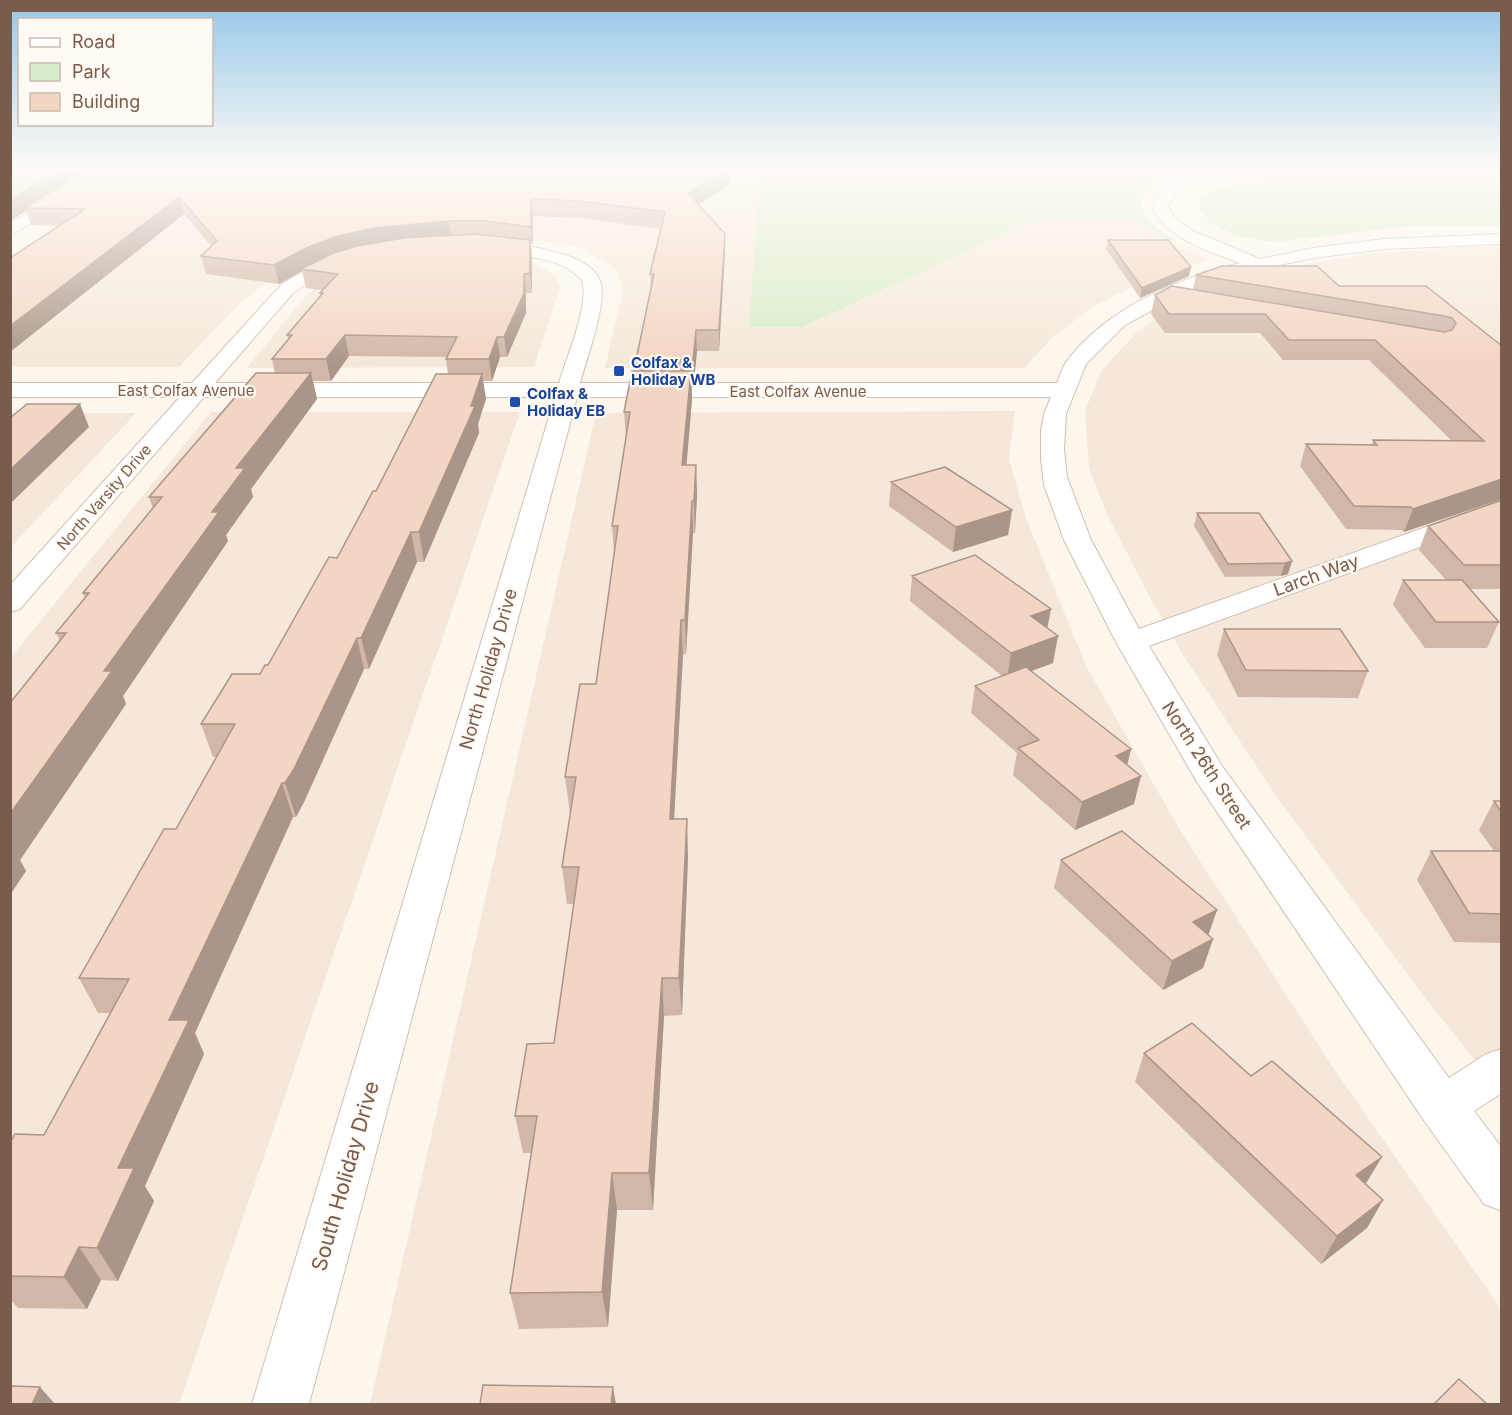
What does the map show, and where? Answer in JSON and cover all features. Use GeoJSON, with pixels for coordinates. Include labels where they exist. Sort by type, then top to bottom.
{"type":"FeatureCollection","features":[{"type":"Feature","properties":{"kind":"street"},"geometry":{"type":"LineString","coordinates":[[1188,234],[1257,264]]}},
{"type":"Feature","properties":{"kind":"street"},"geometry":{"type":"LineString","coordinates":[[1062,390],[1081,355],[1108,329],[1185,286],[1222,272],[1369,246],[1502,239]]}},
{"type":"Feature","properties":{"kind":"street","name":"North Holiday Drive"},"geometry":{"type":"LineString","coordinates":[[410,947],[590,311],[593,289],[590,278],[573,264],[550,256],[518,249],[465,247]]}},
{"type":"Feature","properties":{"kind":"street","name":"North Varsity Drive"},"geometry":{"type":"LineString","coordinates":[[10,603],[288,288],[308,276],[361,259]]}},
{"type":"Feature","properties":{"kind":"street"},"geometry":{"type":"LineString","coordinates":[[1165,296],[1205,303]]}},
{"type":"Feature","properties":{"kind":"street","name":"East Colfax Avenue"},"geometry":{"type":"LineString","coordinates":[[10,390],[1062,390]]}},
{"type":"Feature","properties":{"kind":"street","name":"North 26th Street"},"geometry":{"type":"LineString","coordinates":[[1062,390],[1055,413],[1053,442],[1056,481],[1071,526],[1131,642],[1195,751],[1442,1107],[1502,1188]]}},
{"type":"Feature","properties":{"kind":"street","name":"Larch Way"},"geometry":{"type":"LineString","coordinates":[[1131,642],[1502,508]]}},
{"type":"Feature","properties":{"kind":"street","name":"South Holiday Drive"},"geometry":{"type":"LineString","coordinates":[[280,1404],[410,947]]}},
{"type":"Feature","properties":{"kind":"street"},"geometry":{"type":"LineString","coordinates":[[1442,1107],[1502,1068]]}},
{"type":"Feature","properties":{"kind":"shaded area"},"geometry":{"type":"Polygon","coordinates":[[[45,234],[755,234],[749,327],[804,327],[1004,234],[1156,234],[1209,259],[1134,286],[1092,307],[1054,336],[1024,368],[605,368],[623,290],[616,268],[575,246],[524,239],[283,270],[240,303],[179,367],[11,367],[11,257],[45,234]]]}},
{"type":"Feature","properties":{"kind":"shaded area"},"geometry":{"type":"Polygon","coordinates":[[[1501,247],[1501,1093],[1426,999],[1281,803],[1183,655],[1147,592],[1106,512],[1089,468],[1085,411],[1101,371],[1137,332],[1174,307],[1208,290],[1309,263],[1374,253],[1501,247]]]}},
{"type":"Feature","properties":{"kind":"shaded area"},"geometry":{"type":"Polygon","coordinates":[[[512,258],[537,265],[554,275],[560,288],[534,367],[247,368],[303,299],[325,280],[512,258]]]}},
{"type":"Feature","properties":{"kind":"shaded area"},"geometry":{"type":"Polygon","coordinates":[[[1015,411],[1009,459],[1026,518],[1086,666],[1180,830],[1332,1066],[1501,1309],[1501,1404],[370,1404],[596,413],[1015,411]]]}},
{"type":"Feature","properties":{"kind":"shaded area"},"geometry":{"type":"Polygon","coordinates":[[[211,412],[520,412],[179,1404],[11,1404],[11,657],[211,412]]]}},
{"type":"Feature","properties":{"kind":"shaded area"},"geometry":{"type":"Polygon","coordinates":[[[10,413],[136,413],[11,547],[10,547],[10,413]]]}},
{"type":"Feature","properties":{"kind":"green space"},"geometry":{"type":"Polygon","coordinates":[[[755,234],[1004,234],[803,327],[749,327],[755,234]]]}},
{"type":"Feature","properties":{"kind":"green space"},"geometry":{"type":"Polygon","coordinates":[[[1158,234],[1166,234],[1175,239],[1167,241],[1158,234]]]}},
{"type":"Feature","properties":{"kind":"green space"},"geometry":{"type":"Polygon","coordinates":[[[1233,234],[1342,234],[1274,242],[1233,234]]]}},
{"type":"Feature","properties":{"kind":"building"},"geometry":{"type":"Polygon","coordinates":[[[47,234],[130,234],[10,326],[10,258],[47,234]]]}},
{"type":"Feature","properties":{"kind":"building"},"geometry":{"type":"Polygon","coordinates":[[[211,234],[347,234],[306,248],[274,265],[201,256],[217,241],[211,234]]]}},
{"type":"Feature","properties":{"kind":"building"},"geometry":{"type":"Polygon","coordinates":[[[474,234],[530,240],[530,273],[524,274],[524,293],[504,337],[497,337],[489,359],[446,359],[457,337],[345,335],[326,359],[272,359],[292,335],[287,335],[338,274],[301,269],[334,253],[357,246],[404,238],[474,234]]]}},
{"type":"Feature","properties":{"kind":"building"},"geometry":{"type":"Polygon","coordinates":[[[660,234],[725,234],[719,330],[696,330],[693,360],[636,360],[654,274],[650,274],[660,234]]]}},
{"type":"Feature","properties":{"kind":"building"},"geometry":{"type":"Polygon","coordinates":[[[1108,240],[1168,240],[1191,267],[1142,288],[1108,240]]]}},
{"type":"Feature","properties":{"kind":"building"},"geometry":{"type":"Polygon","coordinates":[[[1222,266],[1317,266],[1339,286],[1426,286],[1502,346],[1502,479],[1413,509],[1411,507],[1354,506],[1306,444],[1377,445],[1373,440],[1484,441],[1375,340],[1289,340],[1265,314],[1169,314],[1155,295],[1172,286],[1444,332],[1452,330],[1456,323],[1452,318],[1444,316],[1196,275],[1222,266]]]}},
{"type":"Feature","properties":{"kind":"building"},"geometry":{"type":"Polygon","coordinates":[[[632,371],[691,371],[682,465],[696,465],[685,620],[681,620],[670,819],[687,819],[679,978],[662,978],[649,1173],[612,1173],[602,1292],[510,1293],[537,1116],[515,1116],[527,1044],[554,1043],[579,867],[562,867],[576,777],[565,777],[580,684],[596,684],[618,526],[612,526],[630,412],[624,412],[632,371]]]}},
{"type":"Feature","properties":{"kind":"building"},"geometry":{"type":"Polygon","coordinates":[[[256,373],[311,373],[236,468],[245,468],[212,512],[219,512],[104,671],[112,671],[10,814],[10,703],[66,633],[56,633],[89,593],[83,593],[162,497],[149,497],[256,373]]]}},
{"type":"Feature","properties":{"kind":"building"},"geometry":{"type":"Polygon","coordinates":[[[436,374],[482,374],[471,406],[475,406],[419,532],[411,532],[361,638],[357,638],[294,769],[285,783],[282,783],[169,1020],[189,1020],[118,1168],[134,1168],[97,1248],[79,1247],[64,1277],[10,1276],[10,1143],[15,1134],[44,1135],[129,979],[79,978],[164,829],[176,829],[235,724],[201,724],[232,674],[260,674],[265,665],[268,665],[329,557],[337,558],[373,491],[376,491],[436,374]]]}},
{"type":"Feature","properties":{"kind":"building"},"geometry":{"type":"Polygon","coordinates":[[[27,404],[80,404],[10,470],[10,418],[27,404]]]}},
{"type":"Feature","properties":{"kind":"building"},"geometry":{"type":"Polygon","coordinates":[[[945,467],[1012,510],[956,527],[891,482],[945,467]]]}},
{"type":"Feature","properties":{"kind":"building"},"geometry":{"type":"Polygon","coordinates":[[[1502,500],[1502,565],[1464,565],[1428,526],[1502,500]]]}},
{"type":"Feature","properties":{"kind":"building"},"geometry":{"type":"Polygon","coordinates":[[[1197,513],[1259,513],[1292,561],[1228,564],[1197,513]]]}},
{"type":"Feature","properties":{"kind":"building"},"geometry":{"type":"Polygon","coordinates":[[[975,555],[1051,609],[1031,616],[1058,636],[1011,653],[912,576],[975,555]]]}},
{"type":"Feature","properties":{"kind":"building"},"geometry":{"type":"Polygon","coordinates":[[[1403,580],[1462,580],[1499,622],[1436,622],[1403,580]]]}},
{"type":"Feature","properties":{"kind":"building"},"geometry":{"type":"Polygon","coordinates":[[[1224,629],[1340,629],[1368,671],[1246,670],[1224,629]]]}},
{"type":"Feature","properties":{"kind":"building"},"geometry":{"type":"Polygon","coordinates":[[[1026,667],[1131,749],[1116,756],[1141,776],[1082,802],[1018,748],[1039,740],[975,686],[1026,667]]]}},
{"type":"Feature","properties":{"kind":"building"},"geometry":{"type":"Polygon","coordinates":[[[1494,801],[1502,801],[1502,813],[1494,801]]]}},
{"type":"Feature","properties":{"kind":"building"},"geometry":{"type":"Polygon","coordinates":[[[1122,831],[1217,910],[1193,922],[1213,939],[1172,961],[1061,860],[1122,831]]]}},
{"type":"Feature","properties":{"kind":"building"},"geometry":{"type":"Polygon","coordinates":[[[1431,851],[1502,851],[1502,914],[1469,913],[1431,851]]]}},
{"type":"Feature","properties":{"kind":"building"},"geometry":{"type":"Polygon","coordinates":[[[1192,1023],[1251,1076],[1272,1061],[1382,1157],[1356,1175],[1383,1200],[1337,1236],[1144,1053],[1192,1023]]]}},
{"type":"Feature","properties":{"kind":"building"},"geometry":{"type":"Polygon","coordinates":[[[1459,1379],[1487,1404],[1434,1404],[1459,1379]]]}},
{"type":"Feature","properties":{"kind":"building"},"geometry":{"type":"Polygon","coordinates":[[[483,1385],[613,1387],[611,1404],[480,1404],[483,1385]]]}},
{"type":"Feature","properties":{"kind":"building"},"geometry":{"type":"Polygon","coordinates":[[[10,1386],[40,1387],[32,1404],[10,1404],[10,1386]]]}},
{"type":"Feature","properties":{"kind":"place","name":"Colfax & Holiday WB"},"geometry":{"type":"Point","coordinates":[619,371]}},
{"type":"Feature","properties":{"kind":"place","name":"Colfax & Holiday EB"},"geometry":{"type":"Point","coordinates":[515,402]}}]}
